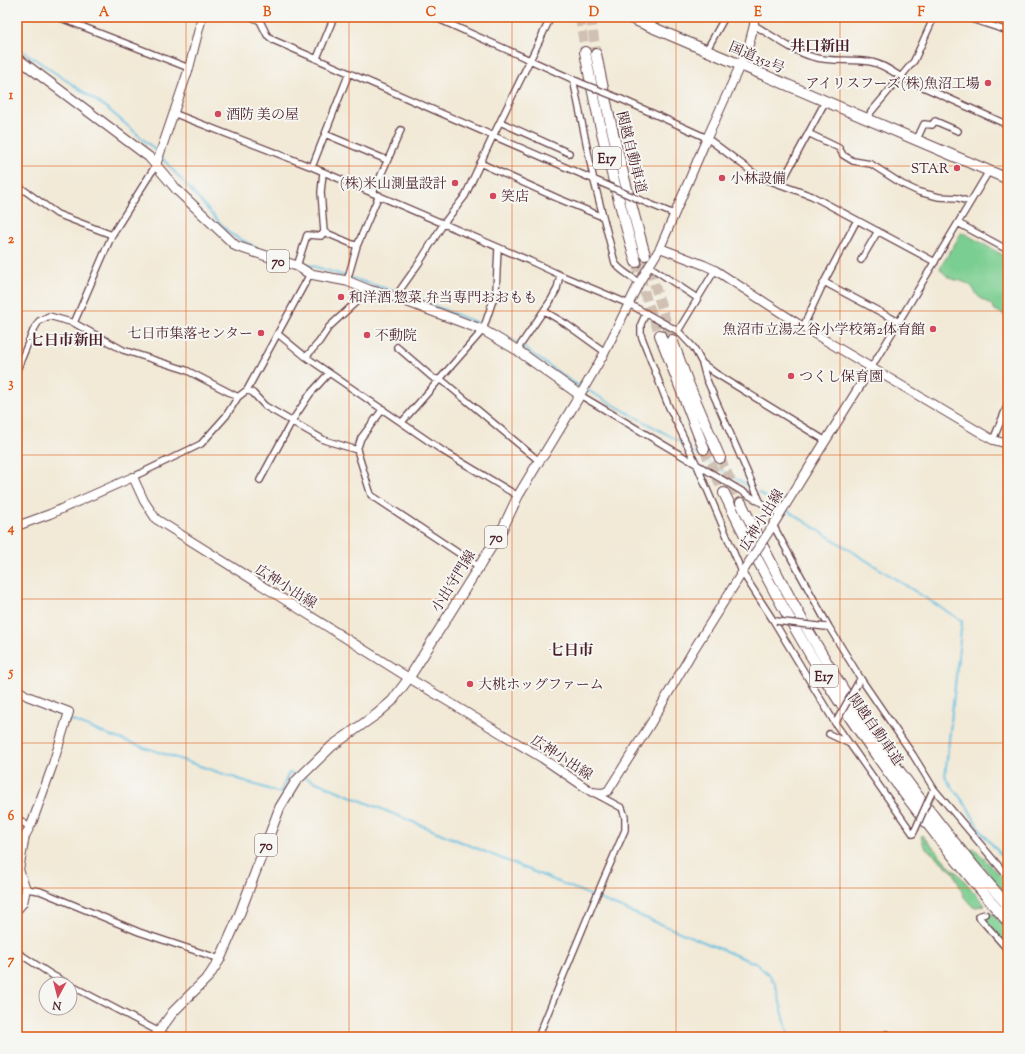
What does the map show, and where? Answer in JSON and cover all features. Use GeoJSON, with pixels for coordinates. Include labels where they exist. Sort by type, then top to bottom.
{"type":"FeatureCollection","features":[{"type":"Feature","properties":{"kind":"highway","name":"国道352号"},"geometry":{"type":"LineString","coordinates":[[628,17],[1008,179]]}},
{"type":"Feature","properties":{"kind":"highway","name":"関越自動車道"},"geometry":{"type":"LineString","coordinates":[[585,52],[594,102],[611,174],[636,262]]}},
{"type":"Feature","properties":{"kind":"highway","name":"関越自動車道"},"geometry":{"type":"LineString","coordinates":[[596,54],[620,165],[645,255]]}},
{"type":"Feature","properties":{"kind":"highway"},"geometry":{"type":"LineString","coordinates":[[660,335],[704,449]]}},
{"type":"Feature","properties":{"kind":"highway"},"geometry":{"type":"LineString","coordinates":[[672,340],[688,383],[720,458]]}},
{"type":"Feature","properties":{"kind":"highway","name":"関越自動車道"},"geometry":{"type":"LineString","coordinates":[[724,493],[769,582],[800,637],[855,724],[935,835],[1008,922]]}},
{"type":"Feature","properties":{"kind":"highway","name":"関越自動車道"},"geometry":{"type":"LineString","coordinates":[[740,503],[789,597],[861,717],[921,800],[970,862],[1008,906]]}},
{"type":"Feature","properties":{"kind":"main road"},"geometry":{"type":"LineString","coordinates":[[156,165],[189,68],[202,17]]}},
{"type":"Feature","properties":{"kind":"main road"},"geometry":{"type":"LineString","coordinates":[[580,395],[605,352],[640,283],[660,248],[707,138],[748,48],[754,21]]}},
{"type":"Feature","properties":{"kind":"main road","name":"70"},"geometry":{"type":"LineString","coordinates":[[17,58],[149,157],[177,190],[236,246],[297,266],[310,274],[347,281],[369,290],[395,297],[483,330],[517,350],[580,395]]}},
{"type":"Feature","properties":{"kind":"main road"},"geometry":{"type":"LineString","coordinates":[[660,248],[715,270],[803,327],[992,440],[1008,444]]}},
{"type":"Feature","properties":{"kind":"main road","name":"広神小出線"},"geometry":{"type":"LineString","coordinates":[[133,477],[144,501],[156,519],[409,678],[542,758],[592,792],[602,793],[608,790],[652,723],[694,649],[872,368]]}},
{"type":"Feature","properties":{"kind":"main road","name":"小出守門線"},"geometry":{"type":"LineString","coordinates":[[409,678],[502,530],[518,496],[580,395]]}},
{"type":"Feature","properties":{"kind":"main road"},"geometry":{"type":"LineString","coordinates":[[17,526],[50,514],[133,477]]}},
{"type":"Feature","properties":{"kind":"main road","name":"70"},"geometry":{"type":"LineString","coordinates":[[156,1034],[173,1012],[209,976],[220,959],[238,918],[280,807],[296,781],[332,746],[377,714],[392,701],[409,678]]}},
{"type":"Feature","properties":{"kind":"main road"},"geometry":{"type":"LineString","coordinates":[[17,689],[27,696],[69,712],[52,767],[32,823],[25,836],[19,870],[26,889],[23,903],[17,910]]}},
{"type":"Feature","properties":{"kind":"street"},"geometry":{"type":"LineString","coordinates":[[58,17],[189,68]]}},
{"type":"Feature","properties":{"kind":"street"},"geometry":{"type":"LineString","coordinates":[[252,17],[260,21],[268,36],[273,40],[317,58],[594,181],[674,214]]}},
{"type":"Feature","properties":{"kind":"street"},"geometry":{"type":"LineString","coordinates":[[317,58],[334,17]]}},
{"type":"Feature","properties":{"kind":"street"},"geometry":{"type":"LineString","coordinates":[[434,17],[707,138],[759,177],[812,196],[935,262]]}},
{"type":"Feature","properties":{"kind":"street"},"geometry":{"type":"LineString","coordinates":[[395,297],[419,263],[444,223],[465,196],[551,17]]}},
{"type":"Feature","properties":{"kind":"street"},"geometry":{"type":"LineString","coordinates":[[706,51],[725,17]]}},
{"type":"Feature","properties":{"kind":"street"},"geometry":{"type":"LineString","coordinates":[[868,120],[871,112],[914,61],[934,17]]}},
{"type":"Feature","properties":{"kind":"street"},"geometry":{"type":"LineString","coordinates":[[964,17],[1008,31]]}},
{"type":"Feature","properties":{"kind":"street"},"geometry":{"type":"LineString","coordinates":[[754,21],[803,54],[826,60],[871,62],[885,67],[901,77],[1008,125]]}},
{"type":"Feature","properties":{"kind":"street"},"geometry":{"type":"LineString","coordinates":[[312,167],[349,73]]}},
{"type":"Feature","properties":{"kind":"street"},"geometry":{"type":"LineString","coordinates":[[572,79],[594,181],[615,264],[619,269],[640,283]]}},
{"type":"Feature","properties":{"kind":"street"},"geometry":{"type":"LineString","coordinates":[[781,184],[825,102]]}},
{"type":"Feature","properties":{"kind":"street"},"geometry":{"type":"LineString","coordinates":[[173,113],[312,167],[444,223],[498,248],[629,304],[678,331],[694,348],[702,363],[706,378],[760,501]]}},
{"type":"Feature","properties":{"kind":"street"},"geometry":{"type":"LineString","coordinates":[[918,137],[924,124],[932,125],[934,121],[958,131]]}},
{"type":"Feature","properties":{"kind":"street"},"geometry":{"type":"LineString","coordinates":[[500,122],[569,153]]}},
{"type":"Feature","properties":{"kind":"street"},"geometry":{"type":"LineString","coordinates":[[373,193],[400,130]]}},
{"type":"Feature","properties":{"kind":"street"},"geometry":{"type":"LineString","coordinates":[[808,133],[840,148],[843,155],[853,161],[871,164],[902,184],[919,192],[939,197],[958,198],[970,202]]}},
{"type":"Feature","properties":{"kind":"street"},"geometry":{"type":"LineString","coordinates":[[325,134],[387,160]]}},
{"type":"Feature","properties":{"kind":"street"},"geometry":{"type":"LineString","coordinates":[[480,163],[603,217]]}},
{"type":"Feature","properties":{"kind":"street"},"geometry":{"type":"LineString","coordinates":[[74,323],[112,235],[156,165]]}},
{"type":"Feature","properties":{"kind":"street"},"geometry":{"type":"LineString","coordinates":[[872,368],[988,171]]}},
{"type":"Feature","properties":{"kind":"street"},"geometry":{"type":"LineString","coordinates":[[297,266],[307,235],[321,236],[324,232],[321,192],[324,173]]}},
{"type":"Feature","properties":{"kind":"street"},"geometry":{"type":"LineString","coordinates":[[17,185],[57,214],[112,235]]}},
{"type":"Feature","properties":{"kind":"street"},"geometry":{"type":"LineString","coordinates":[[347,281],[357,246],[379,196]]}},
{"type":"Feature","properties":{"kind":"street"},"geometry":{"type":"LineString","coordinates":[[803,327],[824,282],[857,220]]}},
{"type":"Feature","properties":{"kind":"street"},"geometry":{"type":"LineString","coordinates":[[958,223],[1008,250]]}},
{"type":"Feature","properties":{"kind":"street"},"geometry":{"type":"LineString","coordinates":[[862,260],[878,231]]}},
{"type":"Feature","properties":{"kind":"street"},"geometry":{"type":"LineString","coordinates":[[324,232],[357,246]]}},
{"type":"Feature","properties":{"kind":"street"},"geometry":{"type":"LineString","coordinates":[[402,422],[483,330],[496,291],[498,248]]}},
{"type":"Feature","properties":{"kind":"street"},"geometry":{"type":"LineString","coordinates":[[649,266],[697,298]]}},
{"type":"Feature","properties":{"kind":"street"},"geometry":{"type":"LineString","coordinates":[[678,331],[715,270]]}},
{"type":"Feature","properties":{"kind":"street"},"geometry":{"type":"LineString","coordinates":[[133,477],[201,444],[226,416],[238,397],[247,390],[310,274]]}},
{"type":"Feature","properties":{"kind":"street"},"geometry":{"type":"LineString","coordinates":[[517,350],[557,289],[560,275]]}},
{"type":"Feature","properties":{"kind":"street"},"geometry":{"type":"LineString","coordinates":[[824,282],[899,322]]}},
{"type":"Feature","properties":{"kind":"street"},"geometry":{"type":"LineString","coordinates":[[306,357],[329,327],[369,290]]}},
{"type":"Feature","properties":{"kind":"street"},"geometry":{"type":"LineString","coordinates":[[544,311],[566,324],[605,352]]}},
{"type":"Feature","properties":{"kind":"street"},"geometry":{"type":"LineString","coordinates":[[646,312],[641,324],[641,335],[668,405],[696,463],[743,570],[836,722],[913,834],[933,790]]}},
{"type":"Feature","properties":{"kind":"street"},"geometry":{"type":"LineString","coordinates":[[17,370],[33,331],[39,321],[49,316],[74,323],[123,350],[186,370],[238,397]]}},
{"type":"Feature","properties":{"kind":"street"},"geometry":{"type":"LineString","coordinates":[[278,334],[306,357],[443,451],[518,496]]}},
{"type":"Feature","properties":{"kind":"street"},"geometry":{"type":"LineString","coordinates":[[397,347],[432,378],[443,381],[539,461]]}},
{"type":"Feature","properties":{"kind":"street"},"geometry":{"type":"LineString","coordinates":[[702,363],[715,373],[826,440]]}},
{"type":"Feature","properties":{"kind":"street"},"geometry":{"type":"LineString","coordinates":[[260,480],[292,421],[310,394],[329,373]]}},
{"type":"Feature","properties":{"kind":"street"},"geometry":{"type":"LineString","coordinates":[[247,390],[253,393],[265,406],[324,440],[357,450]]}},
{"type":"Feature","properties":{"kind":"street"},"geometry":{"type":"LineString","coordinates":[[580,395],[780,514]]}},
{"type":"Feature","properties":{"kind":"street"},"geometry":{"type":"LineString","coordinates":[[992,440],[1008,404]]}},
{"type":"Feature","properties":{"kind":"street"},"geometry":{"type":"LineString","coordinates":[[383,409],[361,438],[357,450],[371,495],[478,566]]}},
{"type":"Feature","properties":{"kind":"street"},"geometry":{"type":"LineString","coordinates":[[772,528],[827,627],[860,680],[913,755],[933,790],[1008,877]]}},
{"type":"Feature","properties":{"kind":"street"},"geometry":{"type":"LineString","coordinates":[[774,620],[827,627]]}},
{"type":"Feature","properties":{"kind":"street"},"geometry":{"type":"LineString","coordinates":[[836,722],[860,680]]}},
{"type":"Feature","properties":{"kind":"street"},"geometry":{"type":"LineString","coordinates":[[829,734],[851,745]]}},
{"type":"Feature","properties":{"kind":"street"},"geometry":{"type":"LineString","coordinates":[[538,1037],[625,830],[625,817],[622,808],[592,792]]}},
{"type":"Feature","properties":{"kind":"street"},"geometry":{"type":"LineString","coordinates":[[17,818],[29,828]]}},
{"type":"Feature","properties":{"kind":"street"},"geometry":{"type":"LineString","coordinates":[[26,889],[40,891],[139,932],[220,959]]}},
{"type":"Feature","properties":{"kind":"street"},"geometry":{"type":"LineString","coordinates":[[985,914],[978,916],[1008,950]]}},
{"type":"Feature","properties":{"kind":"street"},"geometry":{"type":"LineString","coordinates":[[17,952],[54,976]]}},
{"type":"Feature","properties":{"kind":"street"},"geometry":{"type":"LineString","coordinates":[[78,989],[156,1034],[169,1037]]}},
{"type":"Feature","properties":{"kind":"green space"},"geometry":{"type":"Polygon","coordinates":[[[962,232],[1008,258],[1008,317],[993,309],[992,305],[979,297],[970,285],[950,278],[940,268],[962,232]]]}},
{"type":"Feature","properties":{"kind":"green space"},"geometry":{"type":"Polygon","coordinates":[[[922,835],[985,905],[973,907],[964,897],[954,873],[924,846],[922,835]]]}},
{"type":"Feature","properties":{"kind":"green space"},"geometry":{"type":"Polygon","coordinates":[[[974,848],[1008,884],[1008,896],[970,851],[974,848]]]}},
{"type":"Feature","properties":{"kind":"green space"},"geometry":{"type":"Polygon","coordinates":[[[992,913],[1008,931],[1008,948],[984,920],[985,915],[992,913]]]}},
{"type":"Feature","properties":{"kind":"waterway"},"geometry":{"type":"LineString","coordinates":[[17,47],[107,108],[158,153]]}},
{"type":"Feature","properties":{"kind":"waterway"},"geometry":{"type":"LineString","coordinates":[[162,158],[229,233],[258,249],[403,294],[483,325]]}},
{"type":"Feature","properties":{"kind":"waterway"},"geometry":{"type":"LineString","coordinates":[[488,328],[514,341],[572,382],[583,388]]}},
{"type":"Feature","properties":{"kind":"waterway"},"geometry":{"type":"LineString","coordinates":[[587,390],[677,440],[685,446]]}},
{"type":"Feature","properties":{"kind":"waterway","name":"関越自動車道"},"geometry":{"type":"LineString","coordinates":[[692,451],[753,489]]}},
{"type":"Feature","properties":{"kind":"waterway"},"geometry":{"type":"LineString","coordinates":[[758,492],[781,507]]}},
{"type":"Feature","properties":{"kind":"waterway"},"geometry":{"type":"LineString","coordinates":[[785,509],[962,621],[945,777],[968,808],[980,830],[1008,863]]}},
{"type":"Feature","properties":{"kind":"waterway"},"geometry":{"type":"LineString","coordinates":[[17,696],[65,717]]}},
{"type":"Feature","properties":{"kind":"waterway"},"geometry":{"type":"LineString","coordinates":[[69,719],[108,735],[280,793],[289,773],[297,775]]}},
{"type":"Feature","properties":{"kind":"waterway"},"geometry":{"type":"LineString","coordinates":[[304,777],[757,964],[775,983],[789,1037]]}},
{"type":"Feature","properties":{"kind":"tunnel"},"geometry":{"type":"LineString","coordinates":[[580,17],[585,52]]}},
{"type":"Feature","properties":{"kind":"tunnel"},"geometry":{"type":"LineString","coordinates":[[591,17],[596,54]]}},
{"type":"Feature","properties":{"kind":"tunnel"},"geometry":{"type":"LineString","coordinates":[[645,255],[672,340]]}},
{"type":"Feature","properties":{"kind":"tunnel"},"geometry":{"type":"LineString","coordinates":[[636,262],[647,301],[660,335]]}},
{"type":"Feature","properties":{"kind":"tunnel"},"geometry":{"type":"LineString","coordinates":[[704,449],[724,493]]}},
{"type":"Feature","properties":{"kind":"tunnel"},"geometry":{"type":"LineString","coordinates":[[720,458],[741,503]]}},
{"type":"Feature","properties":{"kind":"place","name":"アイリスフーズ(株)魚沼工場"},"geometry":{"type":"Point","coordinates":[988,83]}},
{"type":"Feature","properties":{"kind":"place","name":"酒防 美の屋"},"geometry":{"type":"Point","coordinates":[218,114]}},
{"type":"Feature","properties":{"kind":"place","name":"STAR"},"geometry":{"type":"Point","coordinates":[957,168]}},
{"type":"Feature","properties":{"kind":"place","name":"小林設備"},"geometry":{"type":"Point","coordinates":[722,178]}},
{"type":"Feature","properties":{"kind":"place","name":"(株)米山測量設計"},"geometry":{"type":"Point","coordinates":[455,183]}},
{"type":"Feature","properties":{"kind":"place","name":"笑店"},"geometry":{"type":"Point","coordinates":[493,196]}},
{"type":"Feature","properties":{"kind":"place","name":"和洋酒 惣菜 弁当専門おおもも"},"geometry":{"type":"Point","coordinates":[341,297]}},
{"type":"Feature","properties":{"kind":"place","name":"魚沼市立湯之谷小学校第2体育館"},"geometry":{"type":"Point","coordinates":[933,329]}},
{"type":"Feature","properties":{"kind":"place","name":"七日市集落センター"},"geometry":{"type":"Point","coordinates":[261,333]}},
{"type":"Feature","properties":{"kind":"place","name":"不動院"},"geometry":{"type":"Point","coordinates":[367,335]}},
{"type":"Feature","properties":{"kind":"place","name":"つくし保育園"},"geometry":{"type":"Point","coordinates":[791,376]}},
{"type":"Feature","properties":{"kind":"place","name":"大桃ホッグファーム"},"geometry":{"type":"Point","coordinates":[470,684]}},
{"type":"Feature","properties":{"kind":"district","name":"井口新田"},"geometry":{"type":"Point","coordinates":[820,46]}},
{"type":"Feature","properties":{"kind":"district","name":"七日市新田"},"geometry":{"type":"Point","coordinates":[66,340]}},
{"type":"Feature","properties":{"kind":"district","name":"七日市"},"geometry":{"type":"Point","coordinates":[571,650]}}]}
